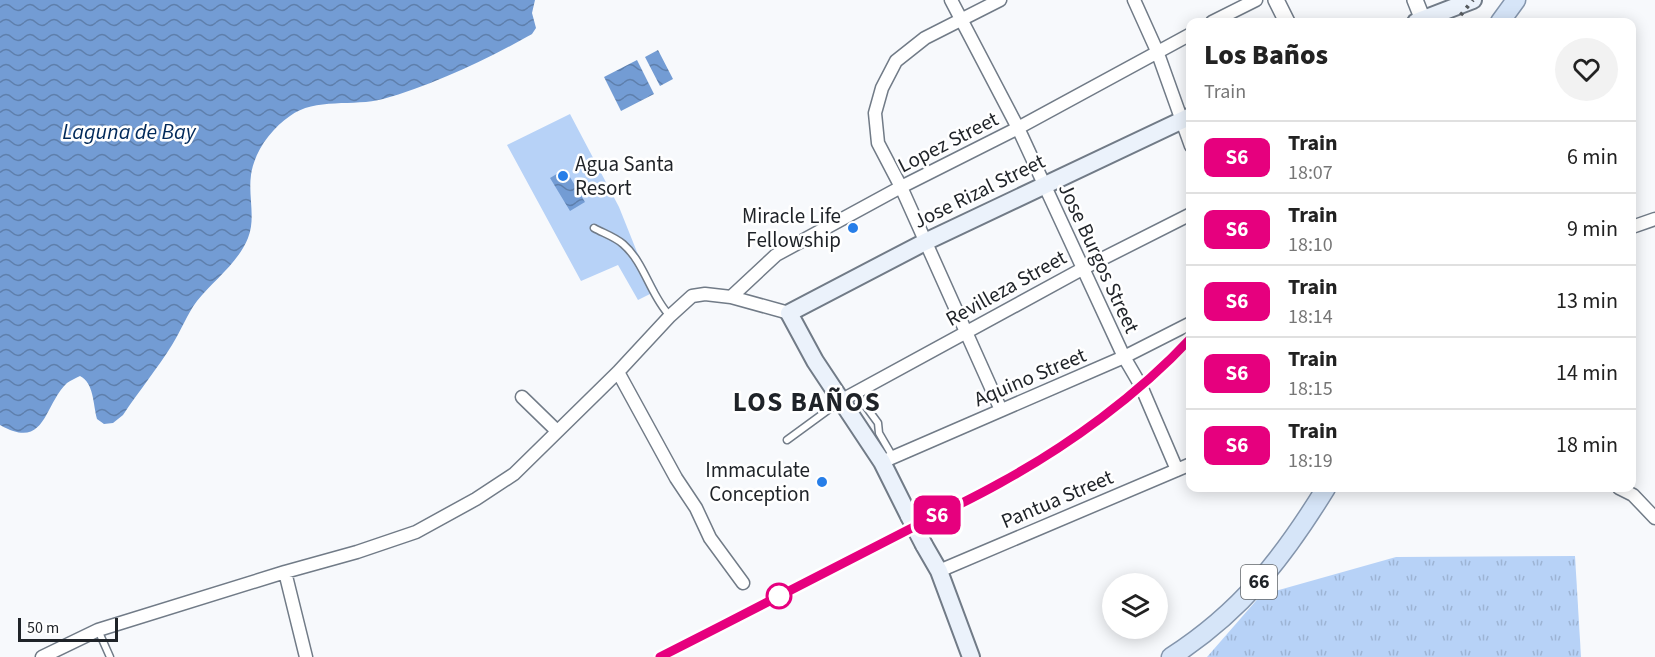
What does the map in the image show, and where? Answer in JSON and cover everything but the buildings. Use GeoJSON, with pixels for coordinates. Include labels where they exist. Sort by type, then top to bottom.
{"type":"FeatureCollection","features":[{"type":"Feature","properties":{"kind":"main road"},"geometry":{"type":"LineString","coordinates":[[1427,18],[1473,0]]}},
{"type":"Feature","properties":{"kind":"main road"},"geometry":{"type":"LineString","coordinates":[[1503,18],[1516,0]]}},
{"type":"Feature","properties":{"kind":"main road","name":"Jose Rizal Street"},"geometry":{"type":"LineString","coordinates":[[789,313],[1043,184],[1186,118]]}},
{"type":"Feature","properties":{"kind":"main road"},"geometry":{"type":"LineString","coordinates":[[789,313],[815,361],[849,397],[887,460],[909,516],[939,571],[971,657]]}},
{"type":"Feature","properties":{"kind":"main road","name":"66"},"geometry":{"type":"LineString","coordinates":[[1182,655],[1225,617],[1274,566],[1323,492]]}},
{"type":"Feature","properties":{"kind":"street","name":"Jose Burgos Street"},"geometry":{"type":"LineString","coordinates":[[951,0],[1018,128],[1124,357],[1141,386],[1177,470]]}},
{"type":"Feature","properties":{"kind":"street"},"geometry":{"type":"LineString","coordinates":[[1000,0],[925,38],[896,61],[882,88],[876,113],[878,143],[901,187],[1001,410]]}},
{"type":"Feature","properties":{"kind":"street"},"geometry":{"type":"LineString","coordinates":[[1134,0],[1186,118]]}},
{"type":"Feature","properties":{"kind":"street"},"geometry":{"type":"LineString","coordinates":[[1220,18],[1256,0]]}},
{"type":"Feature","properties":{"kind":"street"},"geometry":{"type":"LineString","coordinates":[[1276,0],[1285,18]]}},
{"type":"Feature","properties":{"kind":"street"},"geometry":{"type":"LineString","coordinates":[[1415,0],[1418,18]]}},
{"type":"Feature","properties":{"kind":"street","name":"Lopez Street"},"geometry":{"type":"LineString","coordinates":[[731,297],[776,255],[901,187],[1018,128],[1186,36]]}},
{"type":"Feature","properties":{"kind":"street","name":"Revilleza Street"},"geometry":{"type":"LineString","coordinates":[[849,397],[1084,268],[1186,217]]}},
{"type":"Feature","properties":{"kind":"street"},"geometry":{"type":"LineString","coordinates":[[1636,226],[1655,219]]}},
{"type":"Feature","properties":{"kind":"street"},"geometry":{"type":"LineString","coordinates":[[42,657],[99,630],[416,532],[476,499],[514,474],[692,296],[705,294],[731,297],[789,313]]}},
{"type":"Feature","properties":{"kind":"street","name":"Aquino Street"},"geometry":{"type":"LineString","coordinates":[[887,460],[1124,357],[1186,326]]}},
{"type":"Feature","properties":{"kind":"street"},"geometry":{"type":"LineString","coordinates":[[618,372],[676,478],[696,508],[710,538],[743,583]]}},
{"type":"Feature","properties":{"kind":"street"},"geometry":{"type":"LineString","coordinates":[[522,396],[557,431]]}},
{"type":"Feature","properties":{"kind":"street","name":"Pantua Street"},"geometry":{"type":"LineString","coordinates":[[939,571],[1186,466]]}},
{"type":"Feature","properties":{"kind":"street"},"geometry":{"type":"LineString","coordinates":[[1627,492],[1633,495],[1655,518]]}},
{"type":"Feature","properties":{"kind":"street"},"geometry":{"type":"LineString","coordinates":[[285,572],[306,657]]}},
{"type":"Feature","properties":{"kind":"lane"},"geometry":{"type":"LineString","coordinates":[[594,228],[623,244],[670,316]]}},
{"type":"Feature","properties":{"kind":"lane"},"geometry":{"type":"LineString","coordinates":[[786,440],[849,397]]}},
{"type":"Feature","properties":{"kind":"lane"},"geometry":{"type":"LineString","coordinates":[[99,630],[110,657]]}},
{"type":"Feature","properties":{"kind":"green space","name":"Agua Santa Resort"},"geometry":{"type":"Polygon","coordinates":[[[570,114],[619,207],[637,252],[658,290],[638,300],[618,265],[581,281],[507,145],[570,114]]]}},
{"type":"Feature","properties":{"kind":"green space"},"geometry":{"type":"Polygon","coordinates":[[[1575,556],[1581,657],[1207,657],[1261,595],[1396,557],[1575,556]]]}},
{"type":"Feature","properties":{"kind":"water","name":"Laguna de Bay"},"geometry":{"type":"Polygon","coordinates":[[[0,0],[535,0],[532,13],[536,28],[532,34],[497,53],[420,87],[372,101],[311,106],[283,121],[264,142],[253,166],[250,183],[252,215],[244,247],[232,264],[197,301],[166,354],[123,415],[113,423],[104,424],[97,419],[92,394],[85,379],[80,376],[67,383],[59,392],[42,422],[35,429],[26,433],[15,432],[0,425],[0,0]]]}},
{"type":"Feature","properties":{"kind":"water"},"geometry":{"type":"Polygon","coordinates":[[[658,50],[673,79],[660,86],[645,57],[658,50]]]}},
{"type":"Feature","properties":{"kind":"water"},"geometry":{"type":"Polygon","coordinates":[[[637,60],[654,94],[621,111],[604,77],[637,60]]]}},
{"type":"Feature","properties":{"kind":"water"},"geometry":{"type":"Polygon","coordinates":[[[565,169],[585,202],[570,211],[550,178],[565,169]]]}},
{"type":"Feature","properties":{"kind":"railway"},"geometry":{"type":"LineString","coordinates":[[1458,18],[1473,0]]}},
{"type":"Feature","properties":{"kind":"railway"},"geometry":{"type":"LineString","coordinates":[[660,657],[974,497],[1051,453],[1125,399],[1186,343]]}},
{"type":"Feature","properties":{"kind":"train","name":"S6"},"geometry":{"type":"LineString","coordinates":[[660,657],[1001,483],[1087,427],[1141,386],[1186,343]]}},
{"type":"Feature","properties":{"kind":"place","name":"Agua Santa Resort"},"geometry":{"type":"Point","coordinates":[563,176]}},
{"type":"Feature","properties":{"kind":"place","name":"Miracle Life Fellowship"},"geometry":{"type":"Point","coordinates":[853,228]}},
{"type":"Feature","properties":{"kind":"place","name":"Immaculate Conception"},"geometry":{"type":"Point","coordinates":[822,482]}},
{"type":"Feature","properties":{"kind":"district","name":"LOS BAÑOS"},"geometry":{"type":"Point","coordinates":[807,402]}}]}
